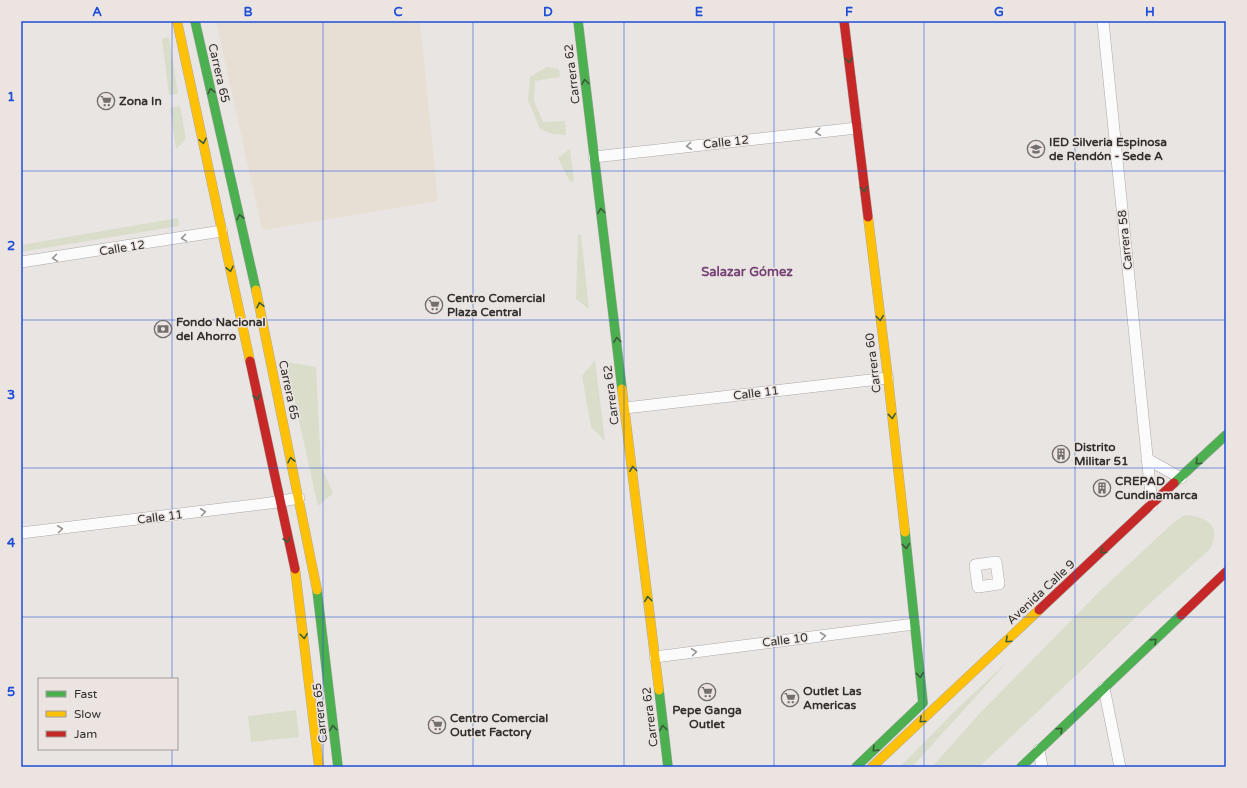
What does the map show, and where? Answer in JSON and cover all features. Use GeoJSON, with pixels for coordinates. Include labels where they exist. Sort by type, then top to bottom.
{"type":"FeatureCollection","features":[{"type":"Feature","properties":{"kind":"main road","name":"Carrera 65"},"geometry":{"type":"LineString","coordinates":[[176,21],[300,598],[319,767]]}},
{"type":"Feature","properties":{"kind":"main road","name":"Carrera 65"},"geometry":{"type":"LineString","coordinates":[[195,21],[255,283],[312,561],[320,608],[338,767]]}},
{"type":"Feature","properties":{"kind":"main road","name":"Carrera 62"},"geometry":{"type":"LineString","coordinates":[[578,21],[668,767]]}},
{"type":"Feature","properties":{"kind":"main road","name":"Carrera 60"},"geometry":{"type":"LineString","coordinates":[[844,21],[888,378],[914,624],[929,699]]}},
{"type":"Feature","properties":{"kind":"main road","name":"Avenida Calle 9"},"geometry":{"type":"LineString","coordinates":[[872,767],[1226,435]]}},
{"type":"Feature","properties":{"kind":"main road"},"geometry":{"type":"LineString","coordinates":[[1021,767],[1226,572]]}},
{"type":"Feature","properties":{"kind":"main road"},"geometry":{"type":"LineString","coordinates":[[856,767],[929,699],[981,665]]}},
{"type":"Feature","properties":{"kind":"main road"},"geometry":{"type":"LineString","coordinates":[[920,735],[981,665]]}},
{"type":"Feature","properties":{"kind":"street","name":"Carrera 58"},"geometry":{"type":"LineString","coordinates":[[1102,21],[1152,505]]}},
{"type":"Feature","properties":{"kind":"street","name":"Calle 12"},"geometry":{"type":"LineString","coordinates":[[594,157],[857,128]]}},
{"type":"Feature","properties":{"kind":"street","name":"Calle 12"},"geometry":{"type":"LineString","coordinates":[[21,262],[222,231]]}},
{"type":"Feature","properties":{"kind":"street","name":"Calle 11"},"geometry":{"type":"LineString","coordinates":[[625,408],[888,378]]}},
{"type":"Feature","properties":{"kind":"street"},"geometry":{"type":"LineString","coordinates":[[1147,460],[1180,478]]}},
{"type":"Feature","properties":{"kind":"street","name":"Calle 11"},"geometry":{"type":"LineString","coordinates":[[21,533],[279,502],[299,498]]}},
{"type":"Feature","properties":{"kind":"street","name":"Calle 10"},"geometry":{"type":"LineString","coordinates":[[655,656],[914,624]]}},
{"type":"Feature","properties":{"kind":"street"},"geometry":{"type":"LineString","coordinates":[[1104,688],[1110,711],[1120,767]]}},
{"type":"Feature","properties":{"kind":"street"},"geometry":{"type":"LineString","coordinates":[[1039,750],[1042,767]]}},
{"type":"Feature","properties":{"kind":"shaded area"},"geometry":{"type":"Polygon","coordinates":[[[216,21],[420,21],[438,201],[262,230],[216,21]]]}},
{"type":"Feature","properties":{"kind":"green space"},"geometry":{"type":"Polygon","coordinates":[[[169,37],[178,94],[169,95],[162,39],[169,37]]]}},
{"type":"Feature","properties":{"kind":"green space"},"geometry":{"type":"Polygon","coordinates":[[[548,67],[559,69],[560,77],[535,81],[534,101],[543,122],[565,121],[566,135],[552,134],[540,129],[528,100],[530,77],[548,67]]]}},
{"type":"Feature","properties":{"kind":"green space"},"geometry":{"type":"Polygon","coordinates":[[[180,106],[186,139],[176,149],[170,108],[180,106]]]}},
{"type":"Feature","properties":{"kind":"green space"},"geometry":{"type":"Polygon","coordinates":[[[570,149],[574,181],[570,182],[558,158],[570,149]]]}},
{"type":"Feature","properties":{"kind":"green space"},"geometry":{"type":"Polygon","coordinates":[[[178,218],[179,226],[21,252],[21,245],[178,218]]]}},
{"type":"Feature","properties":{"kind":"green space"},"geometry":{"type":"Polygon","coordinates":[[[578,235],[581,235],[589,309],[576,299],[578,235]]]}},
{"type":"Feature","properties":{"kind":"green space"},"geometry":{"type":"Polygon","coordinates":[[[595,360],[605,441],[591,427],[582,376],[595,360]]]}},
{"type":"Feature","properties":{"kind":"green space"},"geometry":{"type":"Polygon","coordinates":[[[286,362],[316,367],[321,467],[333,493],[318,506],[286,362]]]}},
{"type":"Feature","properties":{"kind":"green space"},"geometry":{"type":"Polygon","coordinates":[[[1185,515],[1206,520],[1213,528],[1213,541],[1210,549],[1148,605],[979,767],[932,767],[981,712],[1100,591],[1174,522],[1185,515]]]}},
{"type":"Feature","properties":{"kind":"green space"},"geometry":{"type":"Polygon","coordinates":[[[1009,660],[912,767],[900,767],[957,709],[1009,660]]]}},
{"type":"Feature","properties":{"kind":"green space"},"geometry":{"type":"Polygon","coordinates":[[[296,710],[299,737],[251,742],[248,716],[296,710]]]}},
{"type":"Feature","properties":{"kind":"traffic: fast"},"geometry":{"type":"LineString","coordinates":[[195,21],[256,290]]}},
{"type":"Feature","properties":{"kind":"traffic: fast"},"geometry":{"type":"LineString","coordinates":[[578,21],[622,389]]}},
{"type":"Feature","properties":{"kind":"traffic: fast"},"geometry":{"type":"LineString","coordinates":[[1174,483],[1226,435]]}},
{"type":"Feature","properties":{"kind":"traffic: fast"},"geometry":{"type":"LineString","coordinates":[[856,767],[923,703],[905,532]]}},
{"type":"Feature","properties":{"kind":"traffic: fast"},"geometry":{"type":"LineString","coordinates":[[317,590],[338,767]]}},
{"type":"Feature","properties":{"kind":"traffic: fast"},"geometry":{"type":"LineString","coordinates":[[1021,767],[1181,615]]}},
{"type":"Feature","properties":{"kind":"traffic: fast"},"geometry":{"type":"LineString","coordinates":[[659,690],[668,767]]}},
{"type":"Feature","properties":{"kind":"traffic: slow"},"geometry":{"type":"LineString","coordinates":[[177,21],[250,361]]}},
{"type":"Feature","properties":{"kind":"traffic: slow"},"geometry":{"type":"LineString","coordinates":[[868,217],[905,532]]}},
{"type":"Feature","properties":{"kind":"traffic: slow"},"geometry":{"type":"LineString","coordinates":[[256,290],[317,590]]}},
{"type":"Feature","properties":{"kind":"traffic: slow"},"geometry":{"type":"LineString","coordinates":[[622,389],[659,690]]}},
{"type":"Feature","properties":{"kind":"traffic: slow"},"geometry":{"type":"LineString","coordinates":[[295,569],[319,767]]}},
{"type":"Feature","properties":{"kind":"traffic: slow"},"geometry":{"type":"LineString","coordinates":[[872,767],[1039,610]]}},
{"type":"Feature","properties":{"kind":"traffic: jam"},"geometry":{"type":"LineString","coordinates":[[844,21],[868,217]]}},
{"type":"Feature","properties":{"kind":"traffic: jam"},"geometry":{"type":"LineString","coordinates":[[250,361],[295,569]]}},
{"type":"Feature","properties":{"kind":"traffic: jam"},"geometry":{"type":"LineString","coordinates":[[1039,610],[1174,483]]}},
{"type":"Feature","properties":{"kind":"traffic: jam"},"geometry":{"type":"LineString","coordinates":[[1181,615],[1226,572]]}},
{"type":"Feature","properties":{"kind":"place","name":"Zona In"},"geometry":{"type":"Point","coordinates":[106,101]}},
{"type":"Feature","properties":{"kind":"place","name":"IED Silveria Espinosa de Rendón - Sede A"},"geometry":{"type":"Point","coordinates":[1036,149]}},
{"type":"Feature","properties":{"kind":"place","name":"Centro Comercial Plaza Central"},"geometry":{"type":"Point","coordinates":[434,305]}},
{"type":"Feature","properties":{"kind":"place","name":"Fondo Nacional del Ahorro"},"geometry":{"type":"Point","coordinates":[163,329]}},
{"type":"Feature","properties":{"kind":"place","name":"Distrito Militar 51"},"geometry":{"type":"Point","coordinates":[1061,454]}},
{"type":"Feature","properties":{"kind":"place","name":"CREPAD Cundinamarca"},"geometry":{"type":"Point","coordinates":[1102,488]}},
{"type":"Feature","properties":{"kind":"place","name":"Pepe Ganga Outlet"},"geometry":{"type":"Point","coordinates":[707,692]}},
{"type":"Feature","properties":{"kind":"place","name":"Outlet Las Americas"},"geometry":{"type":"Point","coordinates":[790,698]}},
{"type":"Feature","properties":{"kind":"place","name":"Centro Comercial Outlet Factory"},"geometry":{"type":"Point","coordinates":[437,725]}},
{"type":"Feature","properties":{"kind":"district","name":"Salazar Gómez"},"geometry":{"type":"Point","coordinates":[747,272]}}]}
